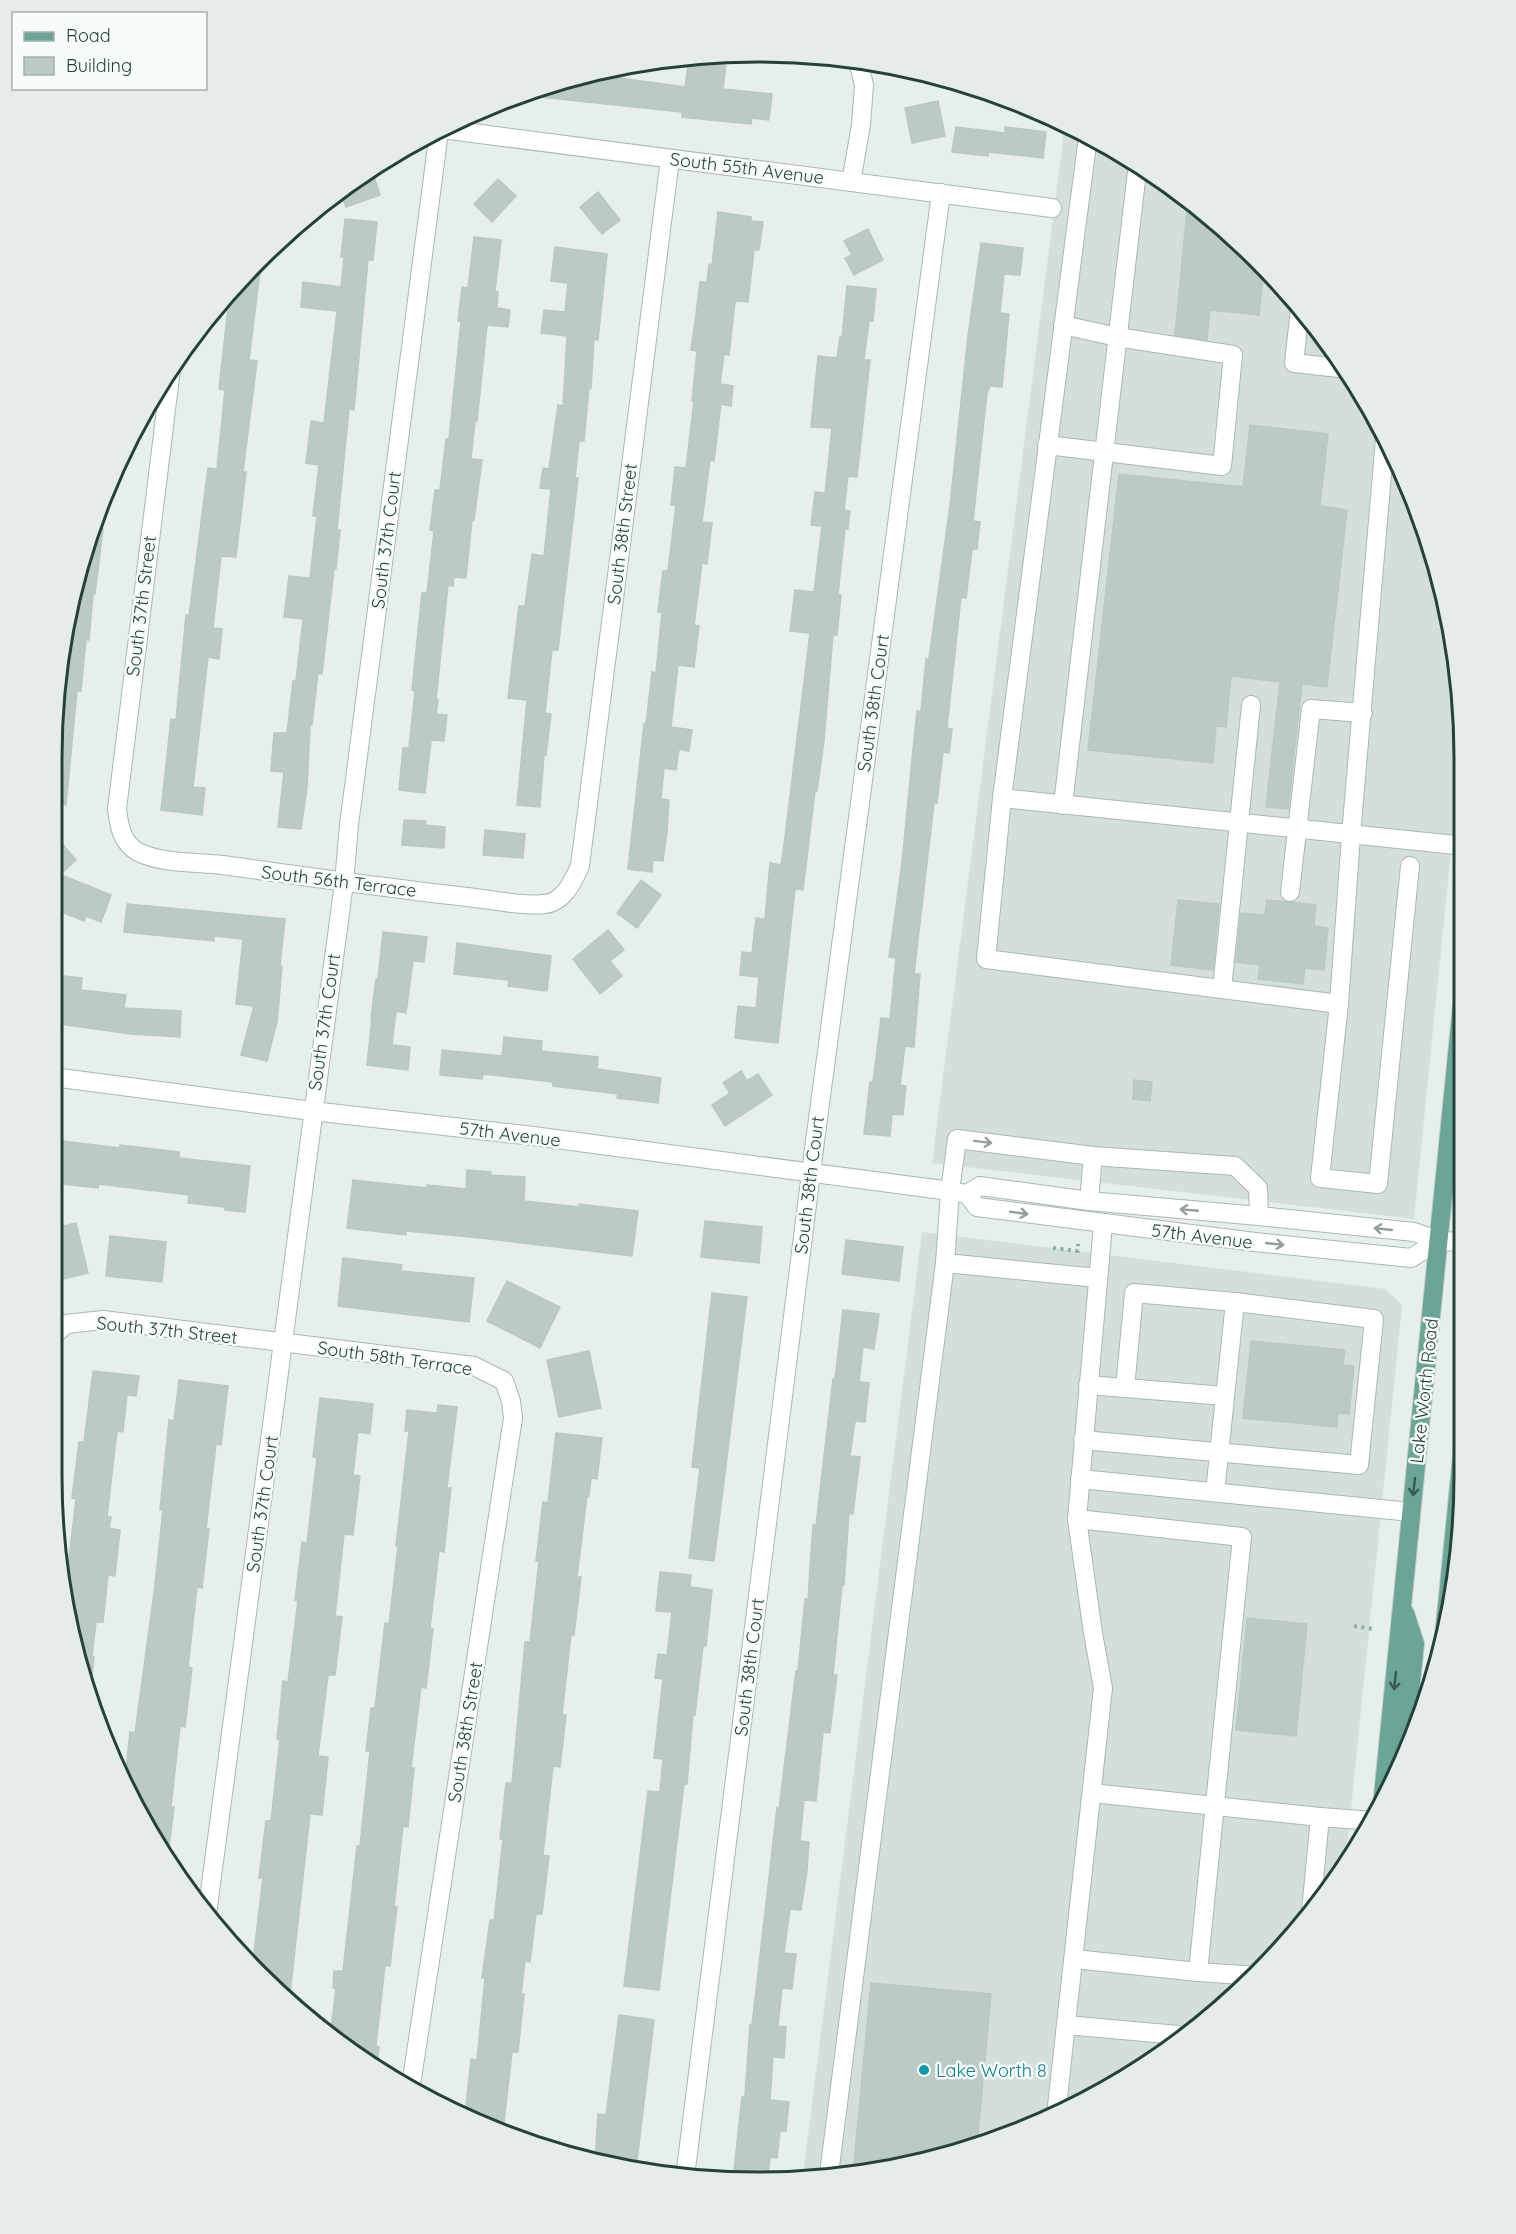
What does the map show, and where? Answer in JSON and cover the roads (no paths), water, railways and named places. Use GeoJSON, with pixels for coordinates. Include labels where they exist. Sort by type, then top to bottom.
{"type":"FeatureCollection","features":[{"type":"Feature","properties":{"kind":"main road","name":"Lake Worth Road"},"geometry":{"type":"LineString","coordinates":[[1385,1781],[1454,1088]]}},
{"type":"Feature","properties":{"kind":"main road"},"geometry":{"type":"LineString","coordinates":[[1402,1603],[1415,1644],[1406,1731]]}},
{"type":"Feature","properties":{"kind":"street"},"geometry":{"type":"LineString","coordinates":[[851,182],[861,125],[864,85],[860,69]]}},
{"type":"Feature","properties":{"kind":"street","name":"South 55th Avenue"},"geometry":{"type":"LineString","coordinates":[[453,132],[1052,208]]}},
{"type":"Feature","properties":{"kind":"street","name":"South 37th Court"},"geometry":{"type":"LineString","coordinates":[[208,1904],[344,883],[350,813],[439,139]]}},
{"type":"Feature","properties":{"kind":"street"},"geometry":{"type":"LineString","coordinates":[[1087,144],[1002,798],[986,959],[1339,1004]]}},
{"type":"Feature","properties":{"kind":"street","name":"South 38th Street"},"geometry":{"type":"LineString","coordinates":[[556,901],[571,886],[580,866],[670,159]]}},
{"type":"Feature","properties":{"kind":"street"},"geometry":{"type":"LineString","coordinates":[[1064,805],[1137,174]]}},
{"type":"Feature","properties":{"kind":"street","name":"South 38th Court"},"geometry":{"type":"LineString","coordinates":[[686,2169],[811,1173],[941,193]]}},
{"type":"Feature","properties":{"kind":"street"},"geometry":{"type":"LineString","coordinates":[[1299,319],[1294,363],[1335,368]]}},
{"type":"Feature","properties":{"kind":"street"},"geometry":{"type":"LineString","coordinates":[[1047,445],[1222,466],[1233,355],[1117,337],[1063,325]]}},
{"type":"Feature","properties":{"kind":"street","name":"South 37th Street"},"geometry":{"type":"LineString","coordinates":[[126,842],[120,828],[117,809],[169,388]]}},
{"type":"Feature","properties":{"kind":"street"},"geometry":{"type":"LineString","coordinates":[[1384,452],[1339,1004],[1320,1178],[1378,1184],[1410,866]]}},
{"type":"Feature","properties":{"kind":"street"},"geometry":{"type":"LineString","coordinates":[[1222,989],[1251,705]]}},
{"type":"Feature","properties":{"kind":"street"},"geometry":{"type":"LineString","coordinates":[[1290,892],[1311,709],[1363,713]]}},
{"type":"Feature","properties":{"kind":"street"},"geometry":{"type":"LineString","coordinates":[[1002,798],[1454,845]]}},
{"type":"Feature","properties":{"kind":"street","name":"South 56th Terrace"},"geometry":{"type":"LineString","coordinates":[[126,842],[137,851],[164,859],[344,883],[515,902],[545,904],[556,901]]}},
{"type":"Feature","properties":{"kind":"street","name":"57th Avenue"},"geometry":{"type":"LineString","coordinates":[[62,1078],[312,1111],[533,1136],[958,1193],[980,1186],[1089,1201],[1414,1232],[1439,1241],[1454,1242]]}},
{"type":"Feature","properties":{"kind":"street"},"geometry":{"type":"LineString","coordinates":[[830,2169],[945,1263],[958,1193],[957,1139],[1093,1156],[1235,1166],[1258,1188],[1259,1216]]}},
{"type":"Feature","properties":{"kind":"street"},"geometry":{"type":"LineString","coordinates":[[1089,1201],[1093,1156]]}},
{"type":"Feature","properties":{"kind":"street","name":"57th Avenue"},"geometry":{"type":"LineString","coordinates":[[958,1193],[977,1207],[1103,1225],[1411,1258],[1439,1241]]}},
{"type":"Feature","properties":{"kind":"street"},"geometry":{"type":"LineString","coordinates":[[1057,2105],[1103,1688],[1077,1519],[1103,1225]]}},
{"type":"Feature","properties":{"kind":"street"},"geometry":{"type":"LineString","coordinates":[[945,1263],[1098,1278]]}},
{"type":"Feature","properties":{"kind":"street"},"geometry":{"type":"LineString","coordinates":[[1083,1440],[1359,1465],[1374,1319],[1235,1302],[1134,1293],[1125,1388]]}},
{"type":"Feature","properties":{"kind":"street"},"geometry":{"type":"LineString","coordinates":[[1215,1492],[1235,1302]]}},
{"type":"Feature","properties":{"kind":"street","name":"South 37th Street"},"geometry":{"type":"LineString","coordinates":[[62,1328],[66,1324],[103,1320],[283,1343]]}},
{"type":"Feature","properties":{"kind":"street","name":"South 58th Terrace"},"geometry":{"type":"LineString","coordinates":[[283,1343],[474,1366],[504,1381]]}},
{"type":"Feature","properties":{"kind":"street","name":"South 38th Street"},"geometry":{"type":"LineString","coordinates":[[412,2080],[513,1418],[511,1401],[504,1381]]}},
{"type":"Feature","properties":{"kind":"street"},"geometry":{"type":"LineString","coordinates":[[1088,1385],[1225,1396]]}},
{"type":"Feature","properties":{"kind":"street"},"geometry":{"type":"LineString","coordinates":[[1080,1479],[1411,1512]]}},
{"type":"Feature","properties":{"kind":"street"},"geometry":{"type":"LineString","coordinates":[[1077,1519],[1242,1537],[1216,1806],[1197,1972]]}},
{"type":"Feature","properties":{"kind":"street"},"geometry":{"type":"LineString","coordinates":[[1092,1793],[1363,1820]]}},
{"type":"Feature","properties":{"kind":"street"},"geometry":{"type":"LineString","coordinates":[[1312,1898],[1320,1817]]}},
{"type":"Feature","properties":{"kind":"street"},"geometry":{"type":"LineString","coordinates":[[1074,1959],[1243,1975]]}},
{"type":"Feature","properties":{"kind":"street"},"geometry":{"type":"LineString","coordinates":[[1066,2025],[1174,2035]]}},
{"type":"Feature","properties":{"kind":"place","name":"Lake Worth 8"},"geometry":{"type":"Point","coordinates":[924,2070]}}]}
